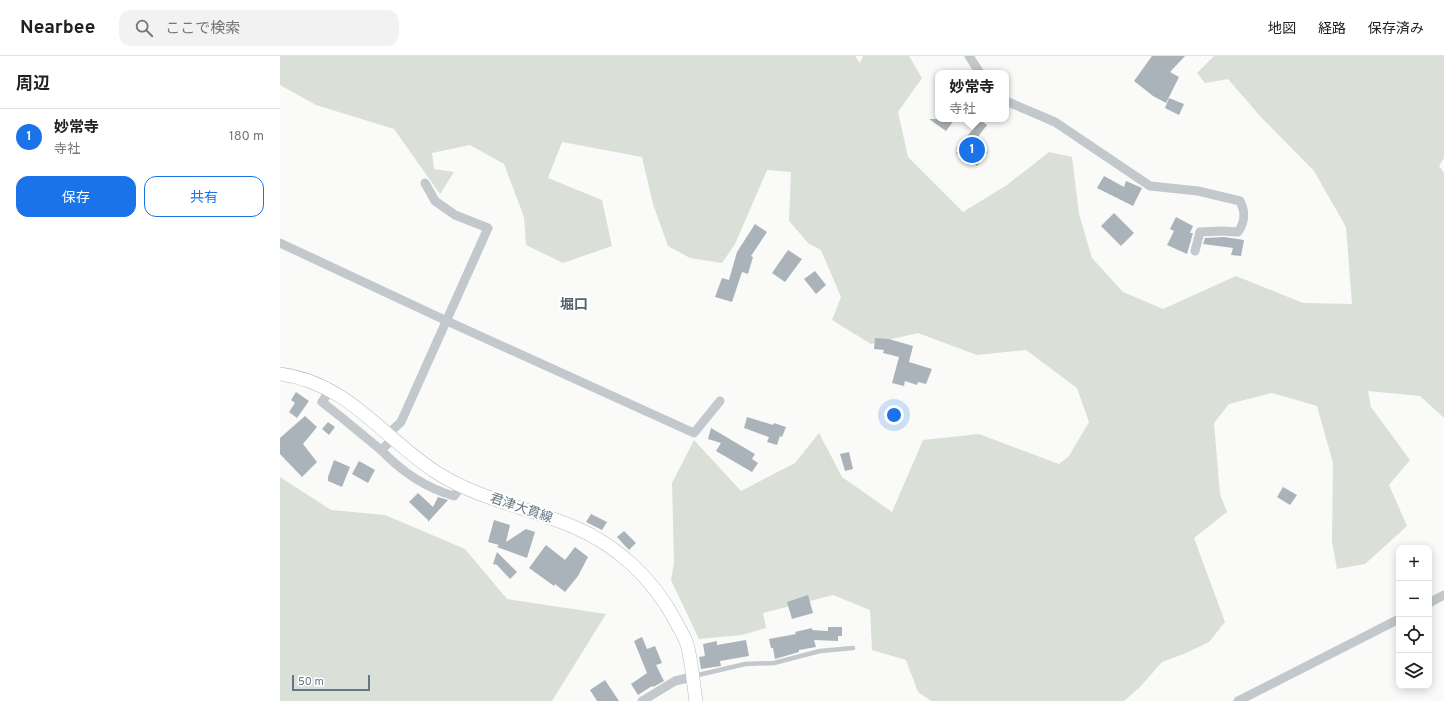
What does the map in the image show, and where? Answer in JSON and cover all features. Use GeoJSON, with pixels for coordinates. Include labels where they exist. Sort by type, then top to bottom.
{"type":"FeatureCollection","features":[{"type":"Feature","properties":{"kind":"main road","name":"君津大貫線"},"geometry":{"type":"LineString","coordinates":[[280,374],[294,376],[330,390],[358,408],[426,466],[462,486],[482,496],[574,527],[609,546],[629,562],[646,579],[660,596],[671,613],[687,644],[696,701]]}},
{"type":"Feature","properties":{"kind":"street"},"geometry":{"type":"LineString","coordinates":[[969,56],[978,70]]}},
{"type":"Feature","properties":{"kind":"street"},"geometry":{"type":"LineString","coordinates":[[1009,102],[1055,122],[1150,186],[1198,191],[1240,201],[1245,213],[1243,225],[1238,232],[1200,232],[1194,251]]}},
{"type":"Feature","properties":{"kind":"street"},"geometry":{"type":"LineString","coordinates":[[381,450],[401,422],[488,228],[455,215],[435,201],[425,182]]}},
{"type":"Feature","properties":{"kind":"street"},"geometry":{"type":"LineString","coordinates":[[280,242],[447,321],[694,433],[720,401]]}},
{"type":"Feature","properties":{"kind":"street"},"geometry":{"type":"LineString","coordinates":[[330,390],[322,402],[341,416],[402,470],[420,482],[436,490],[454,496],[462,486]]}},
{"type":"Feature","properties":{"kind":"street"},"geometry":{"type":"LineString","coordinates":[[1432,601],[1444,595]]}},
{"type":"Feature","properties":{"kind":"street"},"geometry":{"type":"LineString","coordinates":[[1238,701],[1396,621]]}},
{"type":"Feature","properties":{"kind":"street"},"geometry":{"type":"LineString","coordinates":[[642,701],[675,681],[692,677]]}},
{"type":"Feature","properties":{"kind":"lane"},"geometry":{"type":"LineString","coordinates":[[692,677],[745,664],[774,663],[820,651],[853,648]]}},
{"type":"Feature","properties":{"kind":"shaded area"},"geometry":{"type":"Polygon","coordinates":[[[280,56],[855,56],[860,63],[863,56],[909,56],[922,78],[898,112],[908,157],[963,212],[1007,185],[1049,152],[1072,157],[1079,214],[1092,258],[1123,292],[1163,309],[1236,276],[1303,303],[1352,304],[1346,227],[1314,171],[1260,116],[1228,79],[1205,83],[1197,73],[1214,56],[1444,56],[1444,158],[1439,166],[1444,173],[1444,418],[1420,396],[1368,391],[1371,407],[1410,460],[1389,485],[1407,526],[1365,564],[1337,569],[1332,542],[1333,463],[1317,406],[1272,393],[1229,404],[1214,423],[1220,494],[1227,512],[1194,538],[1225,622],[1209,642],[1162,662],[1140,687],[1124,701],[931,701],[918,692],[906,660],[872,650],[870,610],[833,595],[763,613],[766,628],[742,635],[699,639],[671,580],[674,563],[672,483],[694,440],[741,491],[795,463],[819,433],[842,477],[892,512],[923,440],[979,434],[1059,464],[1069,456],[1089,422],[1077,388],[1026,350],[977,355],[918,333],[871,344],[832,320],[841,297],[821,250],[809,244],[789,221],[791,172],[767,170],[735,244],[722,263],[690,258],[668,246],[653,204],[642,157],[562,142],[548,178],[602,200],[612,246],[563,263],[526,245],[524,217],[504,164],[470,145],[432,153],[434,169],[454,172],[440,194],[394,129],[316,105],[280,85],[280,56]]]}},
{"type":"Feature","properties":{"kind":"shaded area"},"geometry":{"type":"Polygon","coordinates":[[[280,477],[331,510],[385,515],[465,549],[507,599],[606,614],[552,701],[280,701],[280,477]]]}},
{"type":"Feature","properties":{"kind":"building"},"geometry":{"type":"Polygon","coordinates":[[[1152,56],[1185,56],[1170,72],[1179,77],[1166,103],[1153,96],[1134,81],[1152,56]]]}},
{"type":"Feature","properties":{"kind":"building"},"geometry":{"type":"Polygon","coordinates":[[[1169,98],[1184,104],[1179,115],[1165,108],[1169,98]]]}},
{"type":"Feature","properties":{"kind":"building"},"geometry":{"type":"Polygon","coordinates":[[[929,119],[935,119],[935,122],[953,122],[946,131],[929,119]]]}},
{"type":"Feature","properties":{"kind":"building"},"geometry":{"type":"Polygon","coordinates":[[[974,122],[983,122],[987,125],[977,138],[985,145],[983,148],[988,152],[977,166],[971,161],[969,163],[956,153],[958,150],[956,149],[975,127],[972,124],[974,122]]]}},
{"type":"Feature","properties":{"kind":"building"},"geometry":{"type":"Polygon","coordinates":[[[1104,176],[1124,187],[1126,181],[1142,188],[1133,206],[1097,188],[1104,176]]]}},
{"type":"Feature","properties":{"kind":"building"},"geometry":{"type":"Polygon","coordinates":[[[1114,213],[1134,233],[1121,246],[1101,226],[1114,213]]]}},
{"type":"Feature","properties":{"kind":"building"},"geometry":{"type":"Polygon","coordinates":[[[1176,217],[1193,226],[1190,233],[1193,233],[1187,254],[1167,245],[1174,231],[1170,229],[1176,217]]]}},
{"type":"Feature","properties":{"kind":"building"},"geometry":{"type":"Polygon","coordinates":[[[755,224],[767,232],[751,256],[753,257],[748,274],[742,272],[732,302],[715,297],[722,278],[729,280],[737,252],[755,224]]]}},
{"type":"Feature","properties":{"kind":"building"},"geometry":{"type":"Polygon","coordinates":[[[1224,237],[1244,240],[1241,256],[1231,255],[1233,248],[1203,244],[1205,238],[1224,237]]]}},
{"type":"Feature","properties":{"kind":"building"},"geometry":{"type":"Polygon","coordinates":[[[788,250],[802,259],[785,282],[772,273],[788,250]]]}},
{"type":"Feature","properties":{"kind":"building"},"geometry":{"type":"Polygon","coordinates":[[[815,271],[826,285],[816,294],[804,279],[815,271]]]}},
{"type":"Feature","properties":{"kind":"building"},"geometry":{"type":"Polygon","coordinates":[[[875,338],[889,339],[913,346],[909,362],[932,369],[926,384],[918,382],[917,385],[905,381],[904,386],[892,383],[899,357],[883,353],[884,350],[874,349],[875,338]]]}},
{"type":"Feature","properties":{"kind":"building"},"geometry":{"type":"Polygon","coordinates":[[[296,392],[309,401],[297,418],[289,412],[295,403],[291,400],[296,392]]]}},
{"type":"Feature","properties":{"kind":"building"},"geometry":{"type":"Polygon","coordinates":[[[305,416],[317,427],[303,444],[317,462],[302,477],[280,454],[280,438],[305,416]]]}},
{"type":"Feature","properties":{"kind":"building"},"geometry":{"type":"Polygon","coordinates":[[[747,417],[773,425],[774,423],[786,427],[782,437],[780,436],[777,445],[767,442],[769,437],[744,428],[747,417]]]}},
{"type":"Feature","properties":{"kind":"building"},"geometry":{"type":"Polygon","coordinates":[[[328,422],[335,427],[329,435],[322,429],[328,422]]]}},
{"type":"Feature","properties":{"kind":"building"},"geometry":{"type":"Polygon","coordinates":[[[711,428],[755,454],[752,459],[758,463],[752,472],[716,451],[721,443],[708,439],[711,428]]]}},
{"type":"Feature","properties":{"kind":"building"},"geometry":{"type":"Polygon","coordinates":[[[849,452],[853,469],[845,471],[840,454],[849,452]]]}},
{"type":"Feature","properties":{"kind":"building"},"geometry":{"type":"Polygon","coordinates":[[[334,460],[350,467],[342,487],[328,481],[334,460]]]}},
{"type":"Feature","properties":{"kind":"building"},"geometry":{"type":"Polygon","coordinates":[[[359,461],[375,470],[368,483],[352,474],[359,461]]]}},
{"type":"Feature","properties":{"kind":"building"},"geometry":{"type":"Polygon","coordinates":[[[1283,487],[1297,495],[1290,505],[1277,497],[1283,487]]]}},
{"type":"Feature","properties":{"kind":"building"},"geometry":{"type":"Polygon","coordinates":[[[418,493],[433,507],[438,497],[448,500],[428,522],[428,520],[409,502],[418,493]]]}},
{"type":"Feature","properties":{"kind":"building"},"geometry":{"type":"Polygon","coordinates":[[[591,514],[607,522],[602,530],[586,522],[591,514]]]}},
{"type":"Feature","properties":{"kind":"building"},"geometry":{"type":"Polygon","coordinates":[[[494,520],[510,525],[506,542],[526,529],[535,532],[527,558],[497,547],[499,545],[488,542],[494,520]]]}},
{"type":"Feature","properties":{"kind":"building"},"geometry":{"type":"Polygon","coordinates":[[[624,531],[636,543],[629,550],[617,537],[624,531]]]}},
{"type":"Feature","properties":{"kind":"building"},"geometry":{"type":"Polygon","coordinates":[[[546,545],[565,560],[575,547],[588,557],[578,576],[565,592],[529,568],[546,545]]]}},
{"type":"Feature","properties":{"kind":"building"},"geometry":{"type":"Polygon","coordinates":[[[497,552],[517,572],[510,579],[497,565],[493,564],[497,552]]]}},
{"type":"Feature","properties":{"kind":"building"},"geometry":{"type":"Polygon","coordinates":[[[808,595],[813,613],[792,619],[787,602],[808,595]]]}},
{"type":"Feature","properties":{"kind":"building"},"geometry":{"type":"Polygon","coordinates":[[[828,627],[842,627],[842,636],[838,636],[838,641],[814,640],[816,647],[799,650],[799,652],[775,659],[773,648],[771,648],[769,639],[796,634],[795,632],[812,628],[812,630],[828,631],[828,627]]]}},
{"type":"Feature","properties":{"kind":"building"},"geometry":{"type":"Polygon","coordinates":[[[642,637],[647,649],[655,646],[662,663],[656,665],[664,681],[653,687],[652,686],[638,695],[631,684],[647,673],[634,641],[642,637]]]}},
{"type":"Feature","properties":{"kind":"building"},"geometry":{"type":"Polygon","coordinates":[[[746,640],[749,656],[720,661],[721,666],[701,669],[699,657],[705,656],[703,644],[717,641],[717,645],[746,640]]]}},
{"type":"Feature","properties":{"kind":"building"},"geometry":{"type":"Polygon","coordinates":[[[605,680],[619,701],[597,701],[590,690],[605,680]]]}},
{"type":"Feature","properties":{"kind":"place","name":"妙常寺"},"geometry":{"type":"Point","coordinates":[972,150]}},
{"type":"Feature","properties":{"kind":"district","name":"堀口"},"geometry":{"type":"Point","coordinates":[574,305]}}]}
